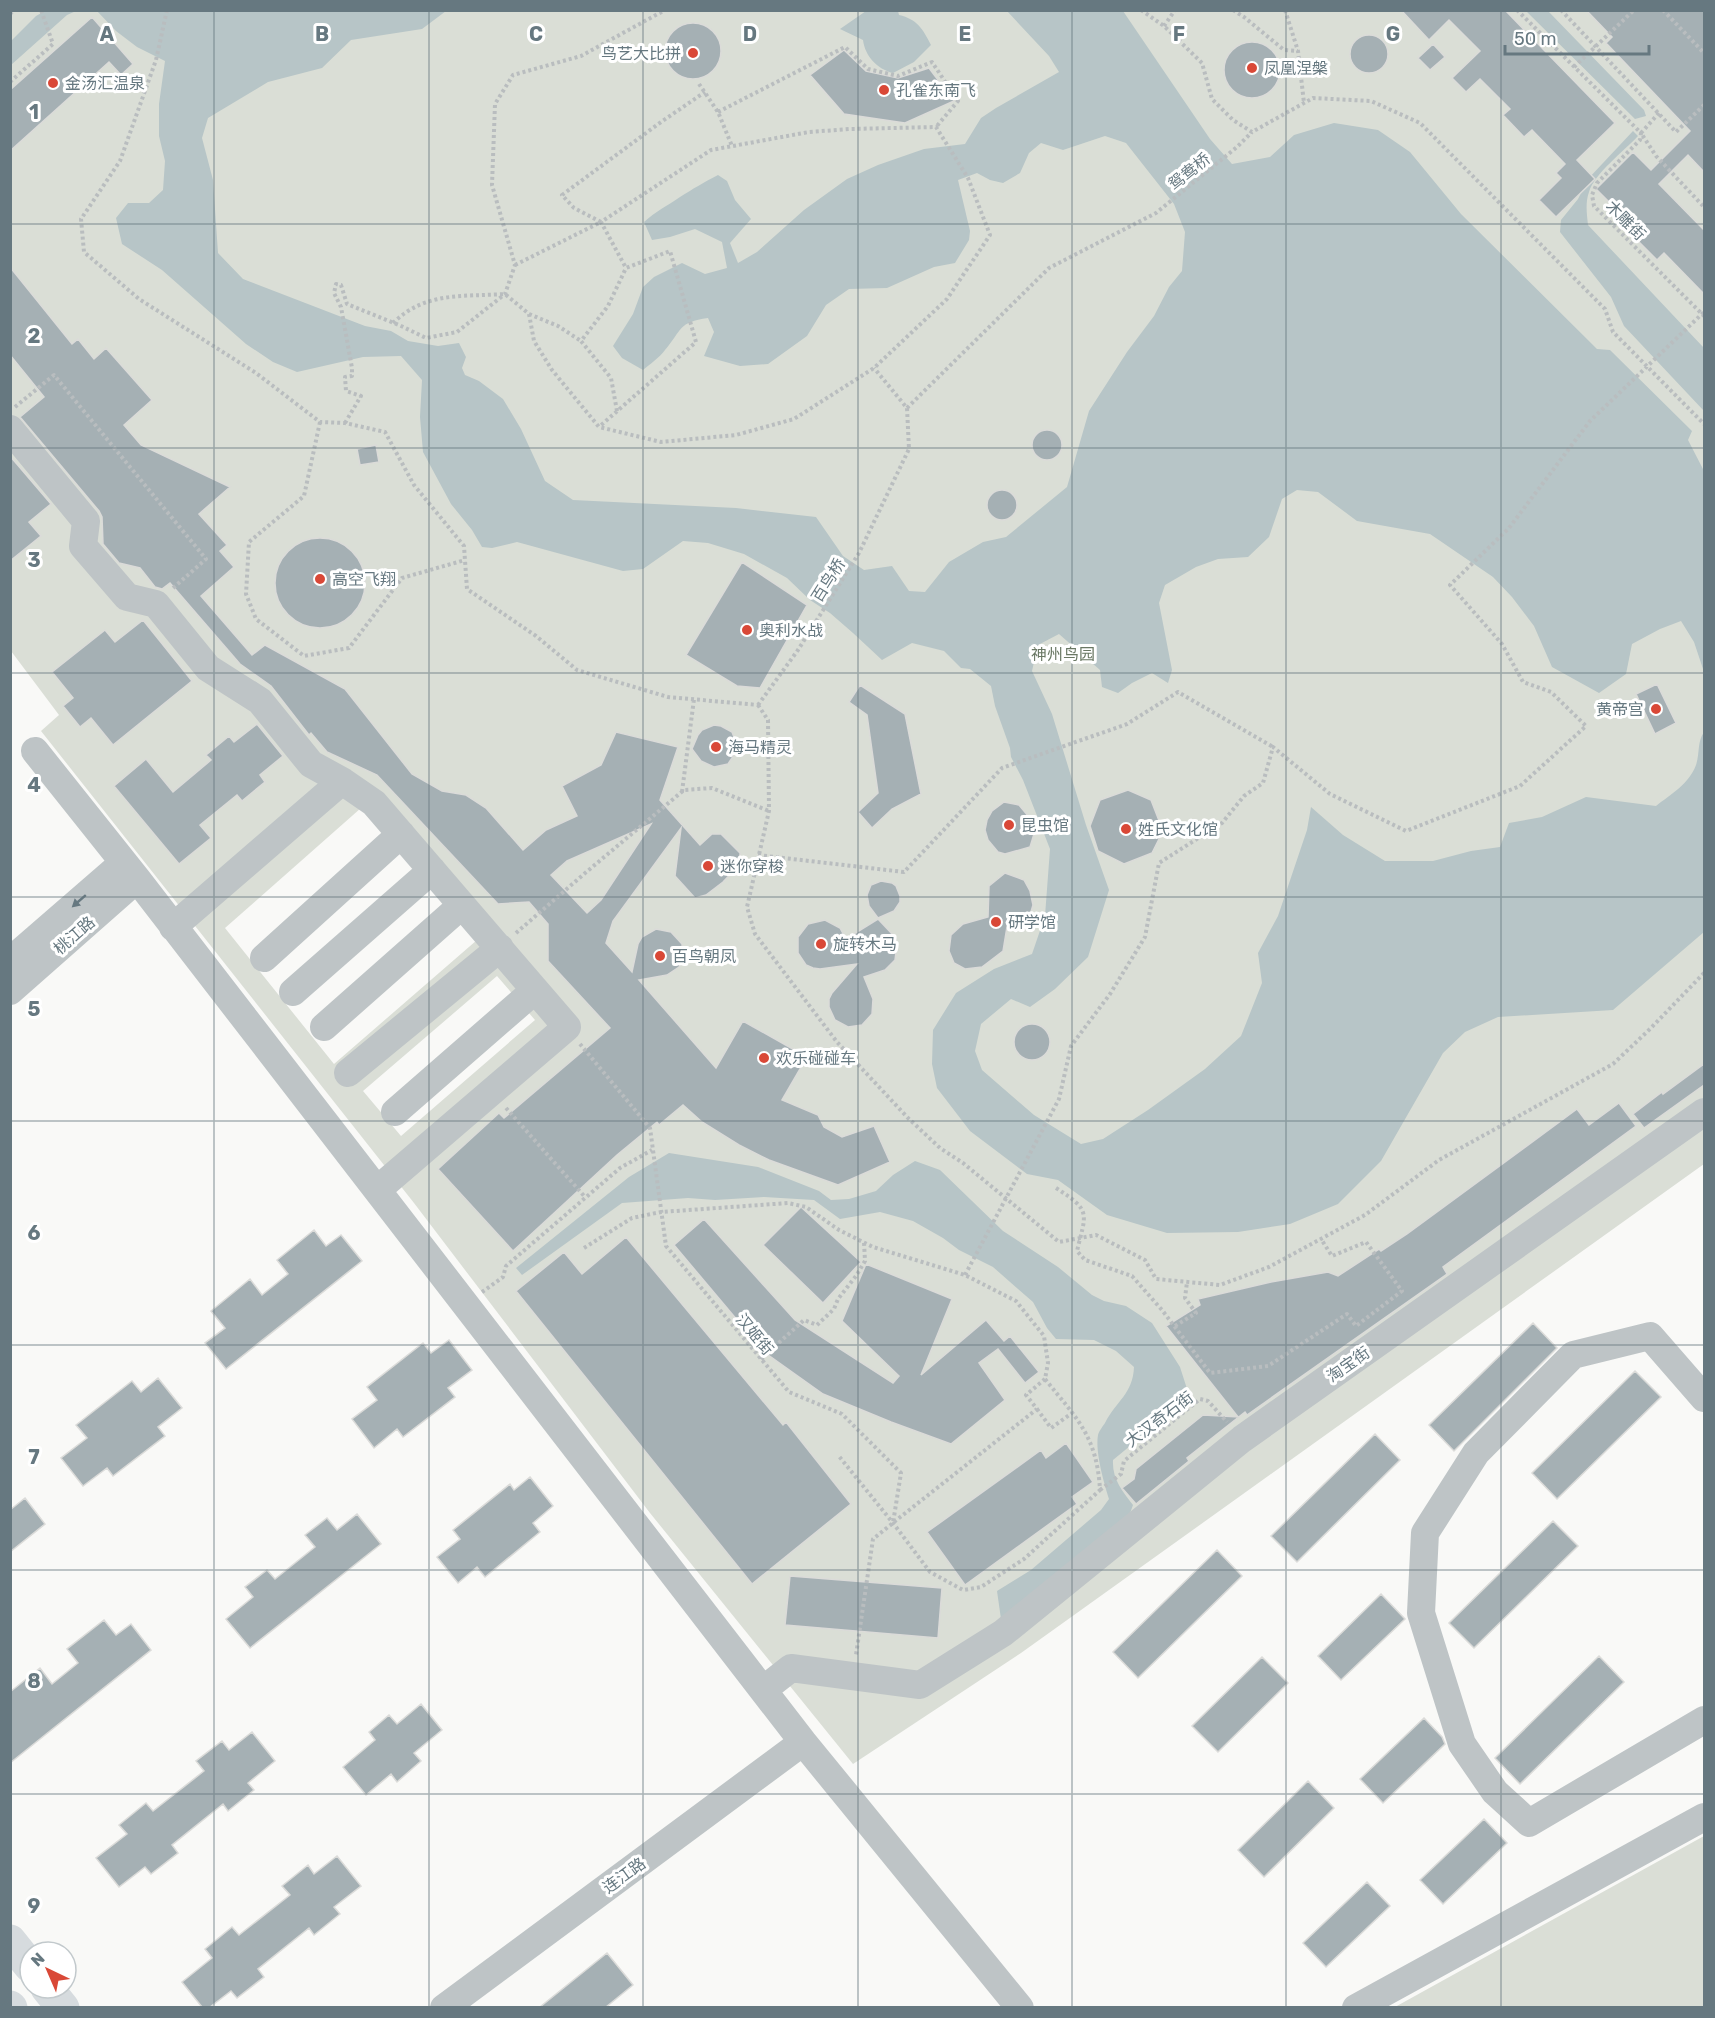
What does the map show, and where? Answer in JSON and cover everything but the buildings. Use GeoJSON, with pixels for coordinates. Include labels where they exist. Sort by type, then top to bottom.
{"type":"FeatureCollection","features":[{"type":"Feature","properties":{"kind":"street"},"geometry":{"type":"LineString","coordinates":[[10,429],[86,521],[83,546],[127,597],[156,604],[208,668],[260,701],[311,764],[342,781],[374,803],[567,1027],[377,1190]]}},
{"type":"Feature","properties":{"kind":"street"},"geometry":{"type":"LineString","coordinates":[[35,751],[803,1742],[1020,2007]]}},
{"type":"Feature","properties":{"kind":"street"},"geometry":{"type":"LineString","coordinates":[[173,927],[342,781]]}},
{"type":"Feature","properties":{"kind":"street"},"geometry":{"type":"LineString","coordinates":[[264,958],[401,834]]}},
{"type":"Feature","properties":{"kind":"street"},"geometry":{"type":"LineString","coordinates":[[293,992],[432,870]]}},
{"type":"Feature","properties":{"kind":"street","name":"桃江路"},"geometry":{"type":"LineString","coordinates":[[10,962],[130,871]]}},
{"type":"Feature","properties":{"kind":"street","name":"桃江路"},"geometry":{"type":"LineString","coordinates":[[10,991],[130,871]]}},
{"type":"Feature","properties":{"kind":"street"},"geometry":{"type":"LineString","coordinates":[[324,1027],[462,905]]}},
{"type":"Feature","properties":{"kind":"street"},"geometry":{"type":"LineString","coordinates":[[348,1073],[500,948]]}},
{"type":"Feature","properties":{"kind":"street"},"geometry":{"type":"LineString","coordinates":[[395,1112],[535,990]]}},
{"type":"Feature","properties":{"kind":"street","name":"淘宝街"},"geometry":{"type":"LineString","coordinates":[[763,1690],[791,1668],[920,1685],[1003,1633],[1242,1439],[1704,1112]]}},
{"type":"Feature","properties":{"kind":"street"},"geometry":{"type":"LineString","coordinates":[[1704,1398],[1650,1336],[1573,1355],[1476,1453],[1425,1533],[1421,1613],[1462,1744],[1495,1792],[1529,1823],[1704,1720]]}},
{"type":"Feature","properties":{"kind":"street","name":"连江路"},"geometry":{"type":"LineString","coordinates":[[444,2007],[803,1742]]}},
{"type":"Feature","properties":{"kind":"street"},"geometry":{"type":"LineString","coordinates":[[1356,2007],[1704,1817]]}},
{"type":"Feature","properties":{"kind":"path"},"geometry":{"type":"LineString","coordinates":[[10,14],[14,10]]}},
{"type":"Feature","properties":{"kind":"path"},"geometry":{"type":"LineString","coordinates":[[10,82],[53,44],[41,10]]}},
{"type":"Feature","properties":{"kind":"path"},"geometry":{"type":"LineString","coordinates":[[167,10],[156,60],[120,160],[81,219],[84,252],[139,299],[256,374],[320,422],[345,423],[385,432],[414,485],[464,546],[467,590],[536,636],[577,670],[668,697],[758,705],[768,720],[769,811],[747,907],[755,934],[837,1042],[908,1118],[940,1148],[1059,1242],[1096,1235],[1145,1260],[1156,1278],[1187,1282],[1220,1285],[1269,1267],[1365,1215],[1439,1160],[1613,1064],[1704,973]]}},
{"type":"Feature","properties":{"kind":"path"},"geometry":{"type":"LineString","coordinates":[[345,423],[361,396],[346,391],[345,378],[352,376],[352,368],[341,307],[334,293],[336,284],[341,285],[347,304],[426,338],[457,332],[504,294],[515,265],[492,185],[495,104],[513,75],[581,56],[665,10]]}},
{"type":"Feature","properties":{"kind":"path"},"geometry":{"type":"LineString","coordinates":[[1141,10],[1164,26],[1202,63],[1212,99],[1233,120],[1252,132]]}},
{"type":"Feature","properties":{"kind":"path"},"geometry":{"type":"LineString","coordinates":[[1164,26],[1175,10]]}},
{"type":"Feature","properties":{"kind":"path"},"geometry":{"type":"LineString","coordinates":[[1233,10],[1284,50],[1298,51]]}},
{"type":"Feature","properties":{"kind":"path"},"geometry":{"type":"LineString","coordinates":[[1285,10],[1298,51],[1304,103],[1313,98],[1371,101],[1420,123],[1605,309],[1613,332],[1704,424]]}},
{"type":"Feature","properties":{"kind":"path"},"geometry":{"type":"LineString","coordinates":[[1517,10],[1641,133],[1656,156],[1704,207]]}},
{"type":"Feature","properties":{"kind":"path"},"geometry":{"type":"LineString","coordinates":[[1561,10],[1676,132],[1704,105]]}},
{"type":"Feature","properties":{"kind":"path"},"geometry":{"type":"LineString","coordinates":[[1574,67],[1634,10]]}},
{"type":"Feature","properties":{"kind":"path"},"geometry":{"type":"LineString","coordinates":[[1663,10],[1704,53]]}},
{"type":"Feature","properties":{"kind":"path"},"geometry":{"type":"LineString","coordinates":[[515,265],[601,222],[711,150],[809,132],[936,127],[958,101],[932,62],[898,76],[868,69],[845,47],[718,112]]}},
{"type":"Feature","properties":{"kind":"path"},"geometry":{"type":"LineString","coordinates":[[699,84],[718,112],[732,146]]}},
{"type":"Feature","properties":{"kind":"path"},"geometry":{"type":"LineString","coordinates":[[626,268],[601,222],[574,208],[562,195],[705,92]]}},
{"type":"Feature","properties":{"kind":"path","name":"鸳鸯桥"},"geometry":{"type":"LineString","coordinates":[[907,408],[1049,268],[1156,213],[1252,132],[1304,103]]}},
{"type":"Feature","properties":{"kind":"path"},"geometry":{"type":"LineString","coordinates":[[1641,133],[1659,113]]}},
{"type":"Feature","properties":{"kind":"path"},"geometry":{"type":"LineString","coordinates":[[529,314],[534,341],[552,370],[599,427],[660,442],[736,435],[794,419],[874,368],[947,299],[990,235],[968,178],[936,127]]}},
{"type":"Feature","properties":{"kind":"path","name":"木雕街"},"geometry":{"type":"LineString","coordinates":[[1641,133],[1640,140],[1597,183],[1592,195],[1594,206],[1704,314]]}},
{"type":"Feature","properties":{"kind":"path"},"geometry":{"type":"LineString","coordinates":[[581,341],[608,306],[626,268],[670,251],[696,342],[599,427]]}},
{"type":"Feature","properties":{"kind":"path"},"geometry":{"type":"LineString","coordinates":[[393,323],[411,310],[435,298],[504,294],[529,314],[558,326],[581,341],[611,378],[618,411]]}},
{"type":"Feature","properties":{"kind":"path"},"geometry":{"type":"LineString","coordinates":[[758,855],[904,872],[1002,768],[1127,724],[1178,692],[1273,747],[1330,794],[1406,831],[1520,786],[1586,726],[1551,692],[1523,682],[1502,644],[1450,585],[1509,528],[1590,421],[1704,314]]}},
{"type":"Feature","properties":{"kind":"path"},"geometry":{"type":"LineString","coordinates":[[874,368],[907,408]]}},
{"type":"Feature","properties":{"kind":"path"},"geometry":{"type":"LineString","coordinates":[[10,411],[54,375],[206,559],[156,604]]}},
{"type":"Feature","properties":{"kind":"path","name":"百鸟桥"},"geometry":{"type":"LineString","coordinates":[[758,705],[798,650],[858,553],[909,448],[907,408]]}},
{"type":"Feature","properties":{"kind":"path"},"geometry":{"type":"LineString","coordinates":[[320,422],[304,496],[249,542],[246,594],[256,619],[304,656],[349,648],[402,578],[465,560]]}},
{"type":"Feature","properties":{"kind":"path"},"geometry":{"type":"LineString","coordinates":[[681,793],[694,699]]}},
{"type":"Feature","properties":{"kind":"path"},"geometry":{"type":"LineString","coordinates":[[965,1275],[1059,1099],[1071,1046],[1110,994],[1145,937],[1159,862],[1222,823],[1244,796],[1263,783],[1273,747]]}},
{"type":"Feature","properties":{"kind":"path"},"geometry":{"type":"LineString","coordinates":[[500,948],[684,790],[712,788],[769,811]]}},
{"type":"Feature","properties":{"kind":"path","name":"汉姬街"},"geometry":{"type":"LineString","coordinates":[[556,1036],[581,1044],[650,1128],[666,1246],[789,1392],[842,1414],[901,1473],[893,1522]]}},
{"type":"Feature","properties":{"kind":"path"},"geometry":{"type":"LineString","coordinates":[[492,1092],[585,1197]]}},
{"type":"Feature","properties":{"kind":"path"},"geometry":{"type":"LineString","coordinates":[[465,1305],[503,1277],[506,1266],[585,1197],[620,1168],[652,1149]]}},
{"type":"Feature","properties":{"kind":"path"},"geometry":{"type":"LineString","coordinates":[[1056,1188],[1078,1202],[1085,1217],[1077,1251],[1085,1260],[1132,1276],[1175,1326],[1210,1373],[1268,1366],[1347,1314],[1356,1326],[1402,1291],[1366,1242],[1332,1256],[1321,1239]]}},
{"type":"Feature","properties":{"kind":"path"},"geometry":{"type":"LineString","coordinates":[[584,1248],[632,1218],[661,1212],[788,1203],[806,1207],[839,1230],[873,1247],[965,1275],[1016,1301],[1044,1336],[1048,1363],[1045,1379],[1026,1395],[1051,1428],[1072,1413]]}},
{"type":"Feature","properties":{"kind":"path"},"geometry":{"type":"LineString","coordinates":[[761,1359],[804,1320],[817,1325],[834,1309],[838,1299],[865,1261],[864,1242]]}},
{"type":"Feature","properties":{"kind":"path"},"geometry":{"type":"LineString","coordinates":[[1175,1326],[1196,1313],[1185,1298],[1187,1282]]}},
{"type":"Feature","properties":{"kind":"path"},"geometry":{"type":"LineString","coordinates":[[838,1455],[893,1522],[930,1572],[963,1590],[981,1587],[1024,1559],[1100,1490],[1099,1466],[1091,1442],[1045,1379]]}},
{"type":"Feature","properties":{"kind":"path","name":"大汉奇石街"},"geometry":{"type":"LineString","coordinates":[[1100,1490],[1121,1474],[1124,1461],[1200,1399],[1208,1401],[1242,1439]]}},
{"type":"Feature","properties":{"kind":"path"},"geometry":{"type":"LineString","coordinates":[[853,1677],[873,1539],[1036,1409]]}},
{"type":"Feature","properties":{"kind":"green space","name":"神州鸟园"},"geometry":{"type":"Polygon","coordinates":[[[11,11],[1704,11],[1704,1164],[1021,1653],[853,1764],[650,1513],[414,1203],[41,731],[59,715],[11,651],[11,11]],[[361,808],[225,928],[334,1064],[477,940],[361,808]],[[497,976],[363,1091],[401,1136],[535,1020],[497,976]]]}},
{"type":"Feature","properties":{"kind":"green space"},"geometry":{"type":"Polygon","coordinates":[[[1704,1836],[1704,2007],[1395,2007],[1704,1836]]]}},
{"type":"Feature","properties":{"kind":"shaded area"},"geometry":{"type":"Polygon","coordinates":[[[45,11],[76,11],[67,15],[11,65],[11,41],[36,16],[45,11]]]}},
{"type":"Feature","properties":{"kind":"shaded area"},"geometry":{"type":"Polygon","coordinates":[[[97,11],[446,11],[422,29],[351,40],[322,68],[268,82],[208,118],[202,138],[213,180],[218,253],[243,279],[365,326],[391,331],[408,341],[438,346],[459,343],[466,357],[462,368],[465,375],[479,381],[503,399],[521,429],[545,481],[573,500],[736,508],[816,517],[843,556],[864,570],[892,566],[909,591],[925,592],[949,562],[983,542],[1006,537],[1067,487],[1089,411],[1127,352],[1154,316],[1169,287],[1182,271],[1185,232],[1174,204],[1126,143],[1105,136],[1063,150],[1041,143],[1029,153],[1020,173],[1003,183],[990,180],[977,173],[958,180],[970,231],[969,240],[955,263],[934,267],[887,288],[849,289],[826,305],[807,336],[768,364],[740,366],[704,356],[714,332],[708,318],[691,322],[682,328],[663,353],[643,370],[622,358],[613,346],[633,314],[643,287],[654,277],[682,263],[705,274],[727,268],[722,242],[695,229],[652,240],[644,222],[680,197],[718,175],[727,181],[735,200],[751,219],[730,243],[738,263],[757,252],[804,210],[847,179],[924,149],[965,144],[981,118],[1059,72],[1049,56],[1007,11],[1123,11],[1210,139],[1232,164],[1270,157],[1294,135],[1334,123],[1378,130],[1410,152],[1461,214],[1597,349],[1610,350],[1692,431],[1688,440],[1704,471],[1704,672],[1694,642],[1681,621],[1632,644],[1626,674],[1599,693],[1552,667],[1534,626],[1512,597],[1493,577],[1430,534],[1357,521],[1318,492],[1297,490],[1282,499],[1269,537],[1248,557],[1218,559],[1196,567],[1165,585],[1159,603],[1172,670],[1168,683],[1152,673],[1118,693],[1102,687],[1100,670],[1059,634],[1038,645],[1032,671],[1052,714],[1086,825],[1109,890],[1088,957],[1055,989],[1030,1007],[1011,999],[981,1024],[975,1051],[982,1070],[1034,1115],[1081,1144],[1103,1139],[1205,1069],[1241,1036],[1262,983],[1258,953],[1278,916],[1307,830],[1311,807],[1343,835],[1385,861],[1433,861],[1471,851],[1500,847],[1509,823],[1542,817],[1586,797],[1656,806],[1679,788],[1693,772],[1704,732],[1704,932],[1613,1010],[1498,1017],[1465,1032],[1443,1053],[1381,1161],[1338,1204],[1290,1224],[1238,1232],[1167,1233],[1107,1215],[1058,1180],[1027,1174],[970,1131],[937,1088],[932,1064],[933,1030],[956,993],[994,969],[1032,954],[1045,916],[1050,849],[1023,780],[1011,757],[991,686],[970,669],[961,668],[944,651],[912,643],[882,660],[787,578],[744,554],[708,543],[683,541],[643,569],[623,571],[517,542],[492,548],[482,547],[472,530],[451,504],[423,452],[420,417],[422,380],[401,356],[363,357],[297,372],[273,362],[246,344],[162,270],[122,244],[116,218],[128,203],[149,203],[163,190],[165,161],[159,136],[159,104],[165,61],[137,47],[116,31],[97,11]]]}},
{"type":"Feature","properties":{"kind":"shaded area"},"geometry":{"type":"Polygon","coordinates":[[[866,11],[898,11],[899,15],[919,26],[931,45],[914,62],[893,73],[882,68],[869,56],[863,40],[840,29],[866,11]]]}},
{"type":"Feature","properties":{"kind":"shaded area"},"geometry":{"type":"Polygon","coordinates":[[[1526,11],[1548,11],[1644,110],[1646,116],[1635,119],[1526,11]]]}},
{"type":"Feature","properties":{"kind":"shaded area"},"geometry":{"type":"Polygon","coordinates":[[[1633,131],[1638,136],[1603,170],[1592,185],[1587,200],[1588,225],[1704,348],[1704,411],[1624,326],[1611,297],[1560,232],[1561,220],[1578,199],[1588,179],[1633,131]]]}},
{"type":"Feature","properties":{"kind":"shaded area"},"geometry":{"type":"Polygon","coordinates":[[[669,1153],[758,1167],[819,1191],[831,1200],[849,1199],[876,1191],[893,1175],[915,1161],[940,1170],[1003,1231],[1058,1267],[1092,1295],[1104,1301],[1126,1306],[1152,1323],[1180,1367],[1188,1392],[1182,1403],[1113,1460],[1116,1479],[1133,1505],[1129,1516],[1001,1619],[997,1591],[1031,1570],[1101,1510],[1109,1499],[1099,1459],[1098,1435],[1131,1384],[1134,1367],[1116,1351],[1094,1340],[1056,1339],[1047,1328],[1033,1302],[993,1267],[959,1250],[913,1221],[880,1212],[840,1219],[814,1200],[764,1197],[715,1200],[688,1198],[622,1203],[522,1275],[516,1268],[629,1177],[669,1153]]]}},
{"type":"Feature","properties":{"kind":"place","name":"鸟艺大比拼"},"geometry":{"type":"Point","coordinates":[693,53]}},
{"type":"Feature","properties":{"kind":"place","name":"凤凰涅槃"},"geometry":{"type":"Point","coordinates":[1252,68]}},
{"type":"Feature","properties":{"kind":"place","name":"金汤汇温泉"},"geometry":{"type":"Point","coordinates":[53,83]}},
{"type":"Feature","properties":{"kind":"place","name":"孔雀东南飞"},"geometry":{"type":"Point","coordinates":[884,90]}},
{"type":"Feature","properties":{"kind":"place","name":"高空飞翔"},"geometry":{"type":"Point","coordinates":[320,579]}},
{"type":"Feature","properties":{"kind":"place","name":"奥利水战"},"geometry":{"type":"Point","coordinates":[747,630]}},
{"type":"Feature","properties":{"kind":"place","name":"黄帝宫"},"geometry":{"type":"Point","coordinates":[1656,709]}},
{"type":"Feature","properties":{"kind":"place","name":"海马精灵"},"geometry":{"type":"Point","coordinates":[716,747]}},
{"type":"Feature","properties":{"kind":"place","name":"昆虫馆"},"geometry":{"type":"Point","coordinates":[1009,825]}},
{"type":"Feature","properties":{"kind":"place","name":"姓氏文化馆"},"geometry":{"type":"Point","coordinates":[1126,829]}},
{"type":"Feature","properties":{"kind":"place","name":"迷你穿梭"},"geometry":{"type":"Point","coordinates":[708,866]}},
{"type":"Feature","properties":{"kind":"place","name":"研学馆"},"geometry":{"type":"Point","coordinates":[996,922]}},
{"type":"Feature","properties":{"kind":"place","name":"旋转木马"},"geometry":{"type":"Point","coordinates":[821,944]}},
{"type":"Feature","properties":{"kind":"place","name":"百鸟朝凤"},"geometry":{"type":"Point","coordinates":[660,956]}},
{"type":"Feature","properties":{"kind":"place","name":"欢乐碰碰车"},"geometry":{"type":"Point","coordinates":[764,1058]}}]}
